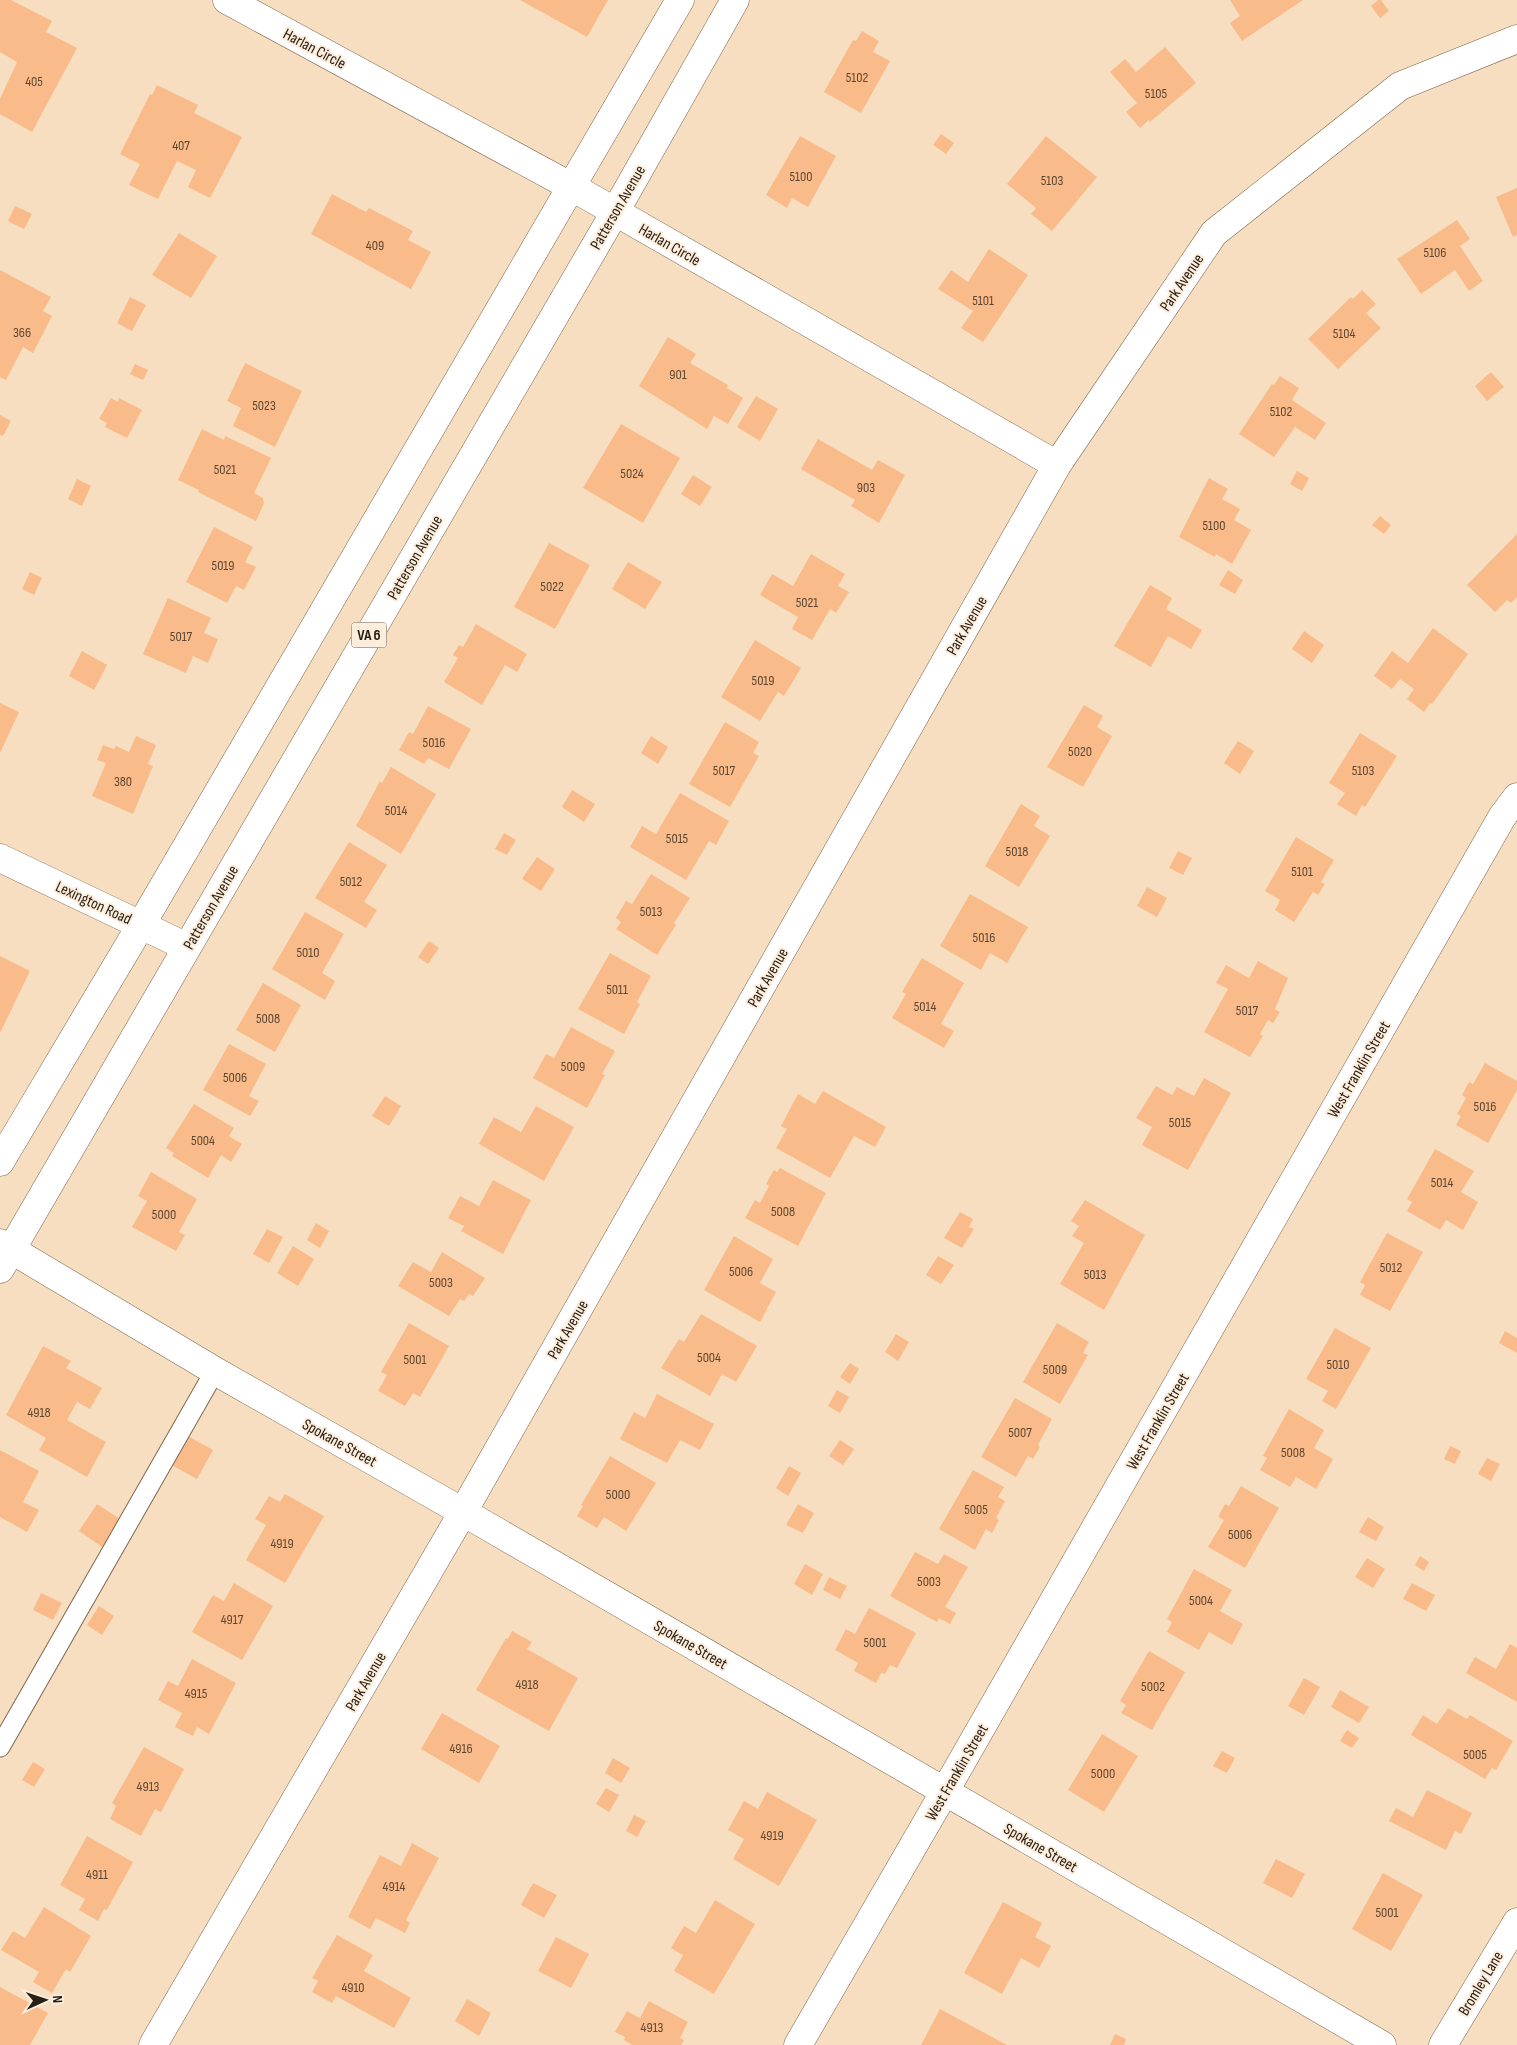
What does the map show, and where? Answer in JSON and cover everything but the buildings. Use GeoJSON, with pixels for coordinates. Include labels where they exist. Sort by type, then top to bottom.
{"type":"FeatureCollection","features":[{"type":"Feature","properties":{"kind":"street","name":"Harlan Circle"},"geometry":{"type":"LineString","coordinates":[[227,0],[572,187],[1057,465]]}},
{"type":"Feature","properties":{"kind":"street"},"geometry":{"type":"LineString","coordinates":[[0,1162],[141,925],[680,0]]}},
{"type":"Feature","properties":{"kind":"street","name":"Patterson Avenue"},"geometry":{"type":"LineString","coordinates":[[4,1253],[187,948],[615,212],[735,0]]}},
{"type":"Feature","properties":{"kind":"street","name":"Park Avenue"},"geometry":{"type":"LineString","coordinates":[[153,2045],[463,1512],[1057,465],[1214,233],[1400,86],[1517,39]]}},
{"type":"Feature","properties":{"kind":"street","name":"West Franklin Street"},"geometry":{"type":"LineString","coordinates":[[798,2045],[945,1792],[1497,825],[1517,797]]}},
{"type":"Feature","properties":{"kind":"street","name":"Lexington Road"},"geometry":{"type":"LineString","coordinates":[[0,858],[187,948]]}},
{"type":"Feature","properties":{"kind":"street","name":"Spokane Street"},"geometry":{"type":"LineString","coordinates":[[4,1253],[463,1512],[1382,2045]]}},
{"type":"Feature","properties":{"kind":"street","name":"Bromley Lane"},"geometry":{"type":"LineString","coordinates":[[1443,2045],[1517,1922]]}},
{"type":"Feature","properties":{"kind":"lane"},"geometry":{"type":"LineString","coordinates":[[0,1747],[215,1371]]}}]}
